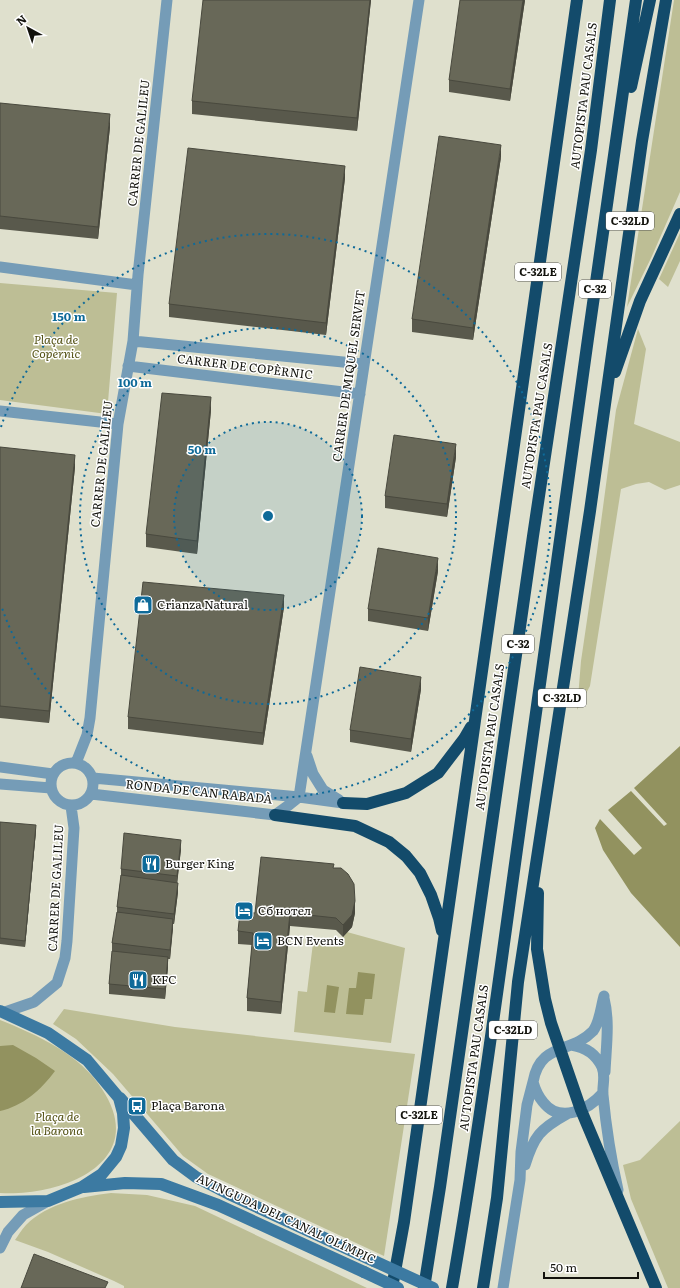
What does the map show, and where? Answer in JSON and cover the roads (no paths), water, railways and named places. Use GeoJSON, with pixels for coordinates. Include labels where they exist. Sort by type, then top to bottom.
{"type":"FeatureCollection","features":[{"type":"Feature","properties":{"kind":"highway","name":"C-32LE"},"geometry":{"type":"LineString","coordinates":[[392,1288],[404,1222],[577,0]]}},
{"type":"Feature","properties":{"kind":"highway","name":"AUTOPISTA PAU CASALS"},"geometry":{"type":"LineString","coordinates":[[424,1288],[440,1187],[533,536],[590,158],[610,0]]}},
{"type":"Feature","properties":{"kind":"highway","name":"AUTOPISTA PAU CASALS"},"geometry":{"type":"LineString","coordinates":[[452,1288],[473,1168],[636,0]]}},
{"type":"Feature","properties":{"kind":"highway"},"geometry":{"type":"LineString","coordinates":[[610,178],[650,0]]}},
{"type":"Feature","properties":{"kind":"highway","name":"C-32LD"},"geometry":{"type":"LineString","coordinates":[[483,1288],[497,1198],[518,982],[588,525],[642,141],[666,0]]}},
{"type":"Feature","properties":{"kind":"highway"},"geometry":{"type":"LineString","coordinates":[[606,397],[640,302],[680,214]]}},
{"type":"Feature","properties":{"kind":"highway"},"geometry":{"type":"LineString","coordinates":[[343,803],[367,804],[406,793],[438,772],[464,739],[474,720]]}},
{"type":"Feature","properties":{"kind":"highway"},"geometry":{"type":"LineString","coordinates":[[275,815],[355,826],[389,842],[406,856],[420,873],[431,895],[439,918],[443,942]]}},
{"type":"Feature","properties":{"kind":"highway"},"geometry":{"type":"LineString","coordinates":[[541,837],[537,913],[537,949],[544,999],[559,1049],[581,1110],[656,1288]]}},
{"type":"Feature","properties":{"kind":"street","name":"CARRER DE GALILEU"},"geometry":{"type":"LineString","coordinates":[[76,763],[87,735],[90,718],[118,424],[133,341],[137,285],[167,0]]}},
{"type":"Feature","properties":{"kind":"street","name":"CARRER DE MIQUEL SERVET"},"geometry":{"type":"LineString","coordinates":[[299,797],[419,0]]}},
{"type":"Feature","properties":{"kind":"street"},"geometry":{"type":"LineString","coordinates":[[0,267],[137,285]]}},
{"type":"Feature","properties":{"kind":"street","name":"CARRER DE COPÈRNIC"},"geometry":{"type":"LineString","coordinates":[[133,341],[363,364]]}},
{"type":"Feature","properties":{"kind":"street","name":"CARRER DE COPÈRNIC"},"geometry":{"type":"LineString","coordinates":[[128,366],[360,394]]}},
{"type":"Feature","properties":{"kind":"street"},"geometry":{"type":"LineString","coordinates":[[0,411],[118,424]]}},
{"type":"Feature","properties":{"kind":"street","name":"CARRER DE MIQUEL SERVET"},"geometry":{"type":"LineString","coordinates":[[306,755],[313,774],[323,790],[343,803]]}},
{"type":"Feature","properties":{"kind":"street"},"geometry":{"type":"LineString","coordinates":[[76,763],[87,768],[93,778],[91,794],[84,802],[71,806],[56,799],[51,788],[53,774],[62,765],[76,763]]}},
{"type":"Feature","properties":{"kind":"street"},"geometry":{"type":"LineString","coordinates":[[0,767],[53,774]]}},
{"type":"Feature","properties":{"kind":"street","name":"RONDA DE CAN RABADÀ"},"geometry":{"type":"LineString","coordinates":[[93,778],[299,797],[343,803]]}},
{"type":"Feature","properties":{"kind":"street"},"geometry":{"type":"LineString","coordinates":[[0,784],[51,788]]}},
{"type":"Feature","properties":{"kind":"street","name":"RONDA DE CAN RABADÀ"},"geometry":{"type":"LineString","coordinates":[[91,794],[275,815],[299,797]]}},
{"type":"Feature","properties":{"kind":"street","name":"CARRER DE GALILEU"},"geometry":{"type":"LineString","coordinates":[[3,1011],[34,1002],[57,982],[67,941],[74,828],[71,806]]}},
{"type":"Feature","properties":{"kind":"street"},"geometry":{"type":"LineString","coordinates":[[503,1288],[520,1180],[521,1152],[527,1105],[536,1068],[549,1054],[581,1040],[593,1030],[596,1025],[604,996],[607,1011],[603,1093],[615,1174],[622,1206]]}},
{"type":"Feature","properties":{"kind":"street"},"geometry":{"type":"LineString","coordinates":[[0,1248],[8,1232],[23,1215],[48,1201],[82,1187],[102,1174],[116,1156],[121,1146],[124,1128],[123,1113],[119,1098],[87,1060],[48,1034],[3,1011]]}},
{"type":"Feature","properties":{"kind":"street"},"geometry":{"type":"LineString","coordinates":[[571,1045],[583,1048],[594,1055],[602,1068],[604,1076]]}},
{"type":"Feature","properties":{"kind":"street"},"geometry":{"type":"LineString","coordinates":[[533,1082],[544,1103],[560,1113],[567,1114]]}},
{"type":"Feature","properties":{"kind":"street"},"geometry":{"type":"LineString","coordinates":[[520,1180],[531,1146],[536,1137],[567,1114],[590,1106],[603,1093]]}},
{"type":"Feature","properties":{"kind":"street","name":"AVINGUDA DEL CANAL OLÍMPIC"},"geometry":{"type":"LineString","coordinates":[[119,1098],[173,1160],[196,1177],[433,1288]]}},
{"type":"Feature","properties":{"kind":"street","name":"AVINGUDA DEL CANAL OLÍMPIC"},"geometry":{"type":"LineString","coordinates":[[82,1187],[125,1183],[161,1184],[218,1205],[398,1288]]}},
{"type":"Feature","properties":{"kind":"street"},"geometry":{"type":"LineString","coordinates":[[0,1202],[48,1201]]}},
{"type":"Feature","properties":{"kind":"place","name":"Crianza Natural"},"geometry":{"type":"Point","coordinates":[143,605]}},
{"type":"Feature","properties":{"kind":"place","name":"Burger King"},"geometry":{"type":"Point","coordinates":[151,864]}},
{"type":"Feature","properties":{"kind":"place","name":"Сб нотел"},"geometry":{"type":"Point","coordinates":[244,911]}},
{"type":"Feature","properties":{"kind":"place","name":"BCN Events"},"geometry":{"type":"Point","coordinates":[263,941]}},
{"type":"Feature","properties":{"kind":"place","name":"KFC"},"geometry":{"type":"Point","coordinates":[138,980]}},
{"type":"Feature","properties":{"kind":"place","name":"Plaça Barona"},"geometry":{"type":"Point","coordinates":[137,1106]}},
{"type":"Feature","properties":{"kind":"park label","name":"Plaça de Copèrnic"},"geometry":{"type":"Point","coordinates":[56,347]}},
{"type":"Feature","properties":{"kind":"park label","name":"Plaça de la Barona"},"geometry":{"type":"Point","coordinates":[57,1124]}}]}
